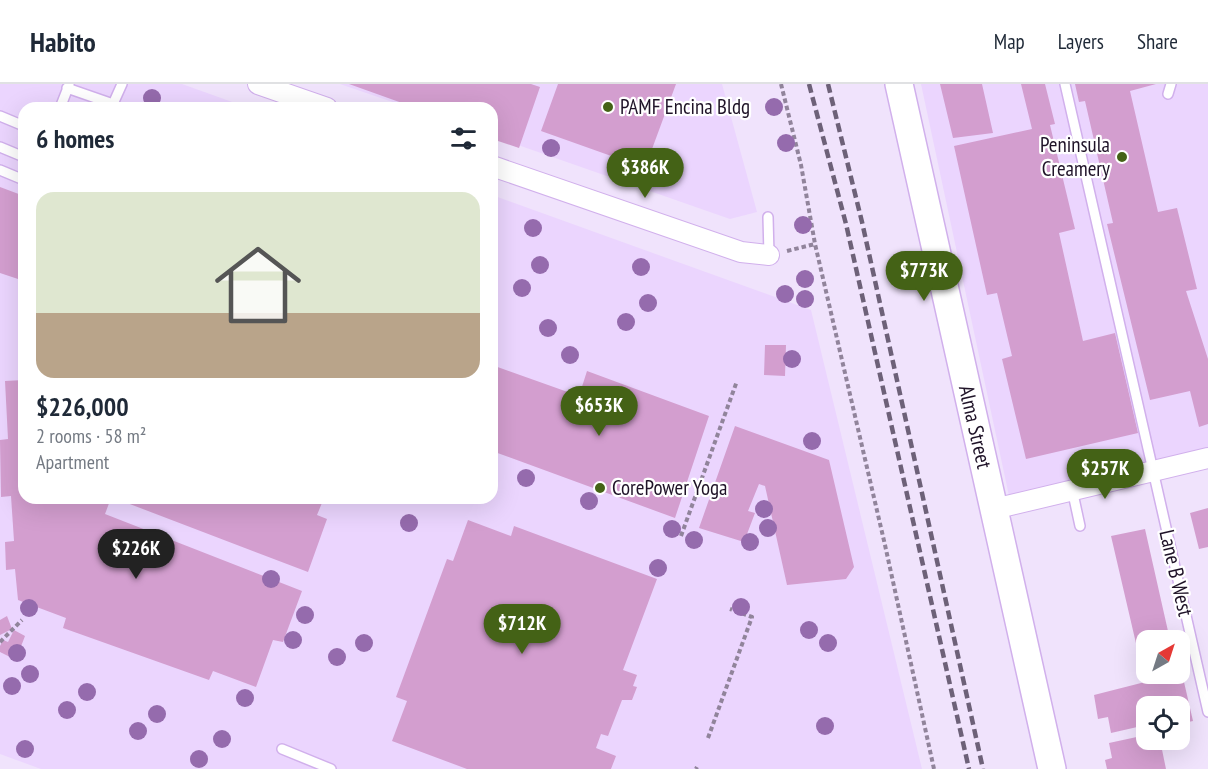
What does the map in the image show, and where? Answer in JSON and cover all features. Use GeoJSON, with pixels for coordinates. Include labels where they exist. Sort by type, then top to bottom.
{"type":"FeatureCollection","features":[{"type":"Feature","properties":{"kind":"main road","name":"Alma Street"},"geometry":{"type":"LineString","coordinates":[[899,84],[1052,769]]}},
{"type":"Feature","properties":{"kind":"street"},"geometry":{"type":"LineString","coordinates":[[258,84],[298,91],[317,102]]}},
{"type":"Feature","properties":{"kind":"street"},"geometry":{"type":"LineString","coordinates":[[498,168],[741,252],[769,255]]}},
{"type":"Feature","properties":{"kind":"street"},"geometry":{"type":"LineString","coordinates":[[994,509],[1208,458]]}},
{"type":"Feature","properties":{"kind":"lane"},"geometry":{"type":"LineString","coordinates":[[114,102],[122,84]]}},
{"type":"Feature","properties":{"kind":"lane","name":"Lane B West"},"geometry":{"type":"LineString","coordinates":[[1065,84],[1208,712]]}},
{"type":"Feature","properties":{"kind":"lane"},"geometry":{"type":"LineString","coordinates":[[62,102],[68,86],[108,102]]}},
{"type":"Feature","properties":{"kind":"lane"},"geometry":{"type":"LineString","coordinates":[[0,116],[18,124]]}},
{"type":"Feature","properties":{"kind":"lane"},"geometry":{"type":"LineString","coordinates":[[0,147],[18,154]]}},
{"type":"Feature","properties":{"kind":"lane"},"geometry":{"type":"LineString","coordinates":[[0,170],[18,178]]}},
{"type":"Feature","properties":{"kind":"lane"},"geometry":{"type":"LineString","coordinates":[[768,217],[769,255]]}},
{"type":"Feature","properties":{"kind":"lane"},"geometry":{"type":"LineString","coordinates":[[1072,489],[1080,526]]}},
{"type":"Feature","properties":{"kind":"lane"},"geometry":{"type":"LineString","coordinates":[[282,749],[332,769]]}},
{"type":"Feature","properties":{"kind":"lane"},"geometry":{"type":"LineString","coordinates":[[304,758],[307,769]]}},
{"type":"Feature","properties":{"kind":"path"},"geometry":{"type":"LineString","coordinates":[[781,84],[801,165],[825,288],[934,769]]}},
{"type":"Feature","properties":{"kind":"path"},"geometry":{"type":"LineString","coordinates":[[681,536],[737,381]]}},
{"type":"Feature","properties":{"kind":"path"},"geometry":{"type":"LineString","coordinates":[[708,738],[752,617],[730,609]]}},
{"type":"Feature","properties":{"kind":"path"},"geometry":{"type":"LineString","coordinates":[[0,642],[22,620]]}},
{"type":"Feature","properties":{"kind":"shaded area"},"geometry":{"type":"Polygon","coordinates":[[[0,84],[182,84],[232,102],[18,102],[18,504],[498,504],[498,197],[811,310],[922,769],[41,769],[0,754],[0,84]]]}},
{"type":"Feature","properties":{"kind":"shaded area"},"geometry":{"type":"Polygon","coordinates":[[[340,84],[722,84],[757,212],[730,219],[498,138],[498,102],[392,102],[340,84]]]}},
{"type":"Feature","properties":{"kind":"shaded area"},"geometry":{"type":"Polygon","coordinates":[[[921,84],[1208,84],[1208,461],[1012,510],[921,84]]]}},
{"type":"Feature","properties":{"kind":"building"},"geometry":{"type":"Polygon","coordinates":[[[349,84],[531,84],[540,87],[519,148],[498,141],[498,102],[399,102],[349,84]]]}},
{"type":"Feature","properties":{"kind":"building","name":"PAMF Encina Bldg"},"geometry":{"type":"Polygon","coordinates":[[[558,84],[676,84],[645,168],[541,131],[558,84]]]}},
{"type":"Feature","properties":{"kind":"building"},"geometry":{"type":"Polygon","coordinates":[[[940,84],[982,84],[993,133],[953,138],[940,84]]]}},
{"type":"Feature","properties":{"kind":"building"},"geometry":{"type":"Polygon","coordinates":[[[1021,84],[1045,84],[1055,124],[1050,125],[1075,229],[1059,233],[1083,341],[1115,333],[1138,433],[1026,459],[1002,359],[1012,356],[997,293],[987,295],[954,146],[1032,129],[1021,84]]]}},
{"type":"Feature","properties":{"kind":"building"},"geometry":{"type":"Polygon","coordinates":[[[1075,84],[1156,84],[1130,91],[1158,212],[1177,208],[1197,289],[1186,291],[1208,359],[1208,424],[1199,427],[1190,391],[1150,400],[1107,224],[1113,223],[1085,101],[1079,102],[1075,84]]]}},
{"type":"Feature","properties":{"kind":"building"},"geometry":{"type":"Polygon","coordinates":[[[0,187],[18,194],[18,279],[0,273],[0,187]]]}},
{"type":"Feature","properties":{"kind":"building"},"geometry":{"type":"Polygon","coordinates":[[[765,345],[786,345],[785,376],[764,375],[765,345]]]}},
{"type":"Feature","properties":{"kind":"building"},"geometry":{"type":"Polygon","coordinates":[[[498,367],[579,396],[587,371],[709,416],[675,518],[498,453],[498,367]]]}},
{"type":"Feature","properties":{"kind":"building"},"geometry":{"type":"Polygon","coordinates":[[[18,380],[18,504],[109,504],[105,514],[302,591],[283,642],[273,640],[256,687],[213,671],[209,680],[63,628],[66,618],[18,600],[15,569],[6,570],[5,542],[14,541],[11,496],[1,497],[0,440],[8,439],[5,381],[18,380]]]}},
{"type":"Feature","properties":{"kind":"building"},"geometry":{"type":"Polygon","coordinates":[[[735,426],[829,460],[854,567],[846,579],[787,585],[765,486],[759,484],[748,511],[755,513],[744,542],[699,528],[735,426]]]}},
{"type":"Feature","properties":{"kind":"building"},"geometry":{"type":"Polygon","coordinates":[[[130,504],[322,504],[317,515],[327,519],[308,572],[130,504]]]}},
{"type":"Feature","properties":{"kind":"building"},"geometry":{"type":"Polygon","coordinates":[[[1208,508],[1208,547],[1199,549],[1190,513],[1208,508]]]}},
{"type":"Feature","properties":{"kind":"building"},"geometry":{"type":"Polygon","coordinates":[[[468,520],[511,536],[514,526],[657,579],[623,670],[637,675],[633,686],[637,687],[632,700],[622,700],[608,736],[601,734],[596,748],[616,756],[611,769],[467,769],[392,741],[407,701],[396,697],[447,559],[453,561],[468,520]]]}},
{"type":"Feature","properties":{"kind":"building"},"geometry":{"type":"Polygon","coordinates":[[[1145,529],[1168,630],[1136,630],[1136,643],[1111,536],[1145,529]]]}},
{"type":"Feature","properties":{"kind":"building"},"geometry":{"type":"Polygon","coordinates":[[[7,616],[12,629],[0,635],[0,620],[7,616]]]}},
{"type":"Feature","properties":{"kind":"building"},"geometry":{"type":"Polygon","coordinates":[[[14,630],[25,636],[20,649],[15,646],[10,657],[0,652],[0,646],[3,640],[8,642],[14,630]]]}},
{"type":"Feature","properties":{"kind":"building"},"geometry":{"type":"Polygon","coordinates":[[[1137,684],[1184,684],[1187,696],[1136,696],[1136,727],[1111,733],[1108,717],[1098,719],[1094,695],[1137,684]]]}},
{"type":"Feature","properties":{"kind":"building"},"geometry":{"type":"Polygon","coordinates":[[[1136,737],[1136,750],[1162,750],[1166,769],[1107,769],[1105,760],[1112,758],[1109,743],[1136,737]]]}},
{"type":"Feature","properties":{"kind":"railway"},"geometry":{"type":"LineString","coordinates":[[809,84],[846,224],[969,769]]}},
{"type":"Feature","properties":{"kind":"railway"},"geometry":{"type":"LineString","coordinates":[[828,84],[862,222],[983,769]]}},
{"type":"Feature","properties":{"kind":"place","name":"PAMF Encina Bldg"},"geometry":{"type":"Point","coordinates":[608,107]}},
{"type":"Feature","properties":{"kind":"place","name":"Peninsula Creamery"},"geometry":{"type":"Point","coordinates":[1122,157]}},
{"type":"Feature","properties":{"kind":"place","name":"CorePower Yoga"},"geometry":{"type":"Point","coordinates":[600,488]}}]}
